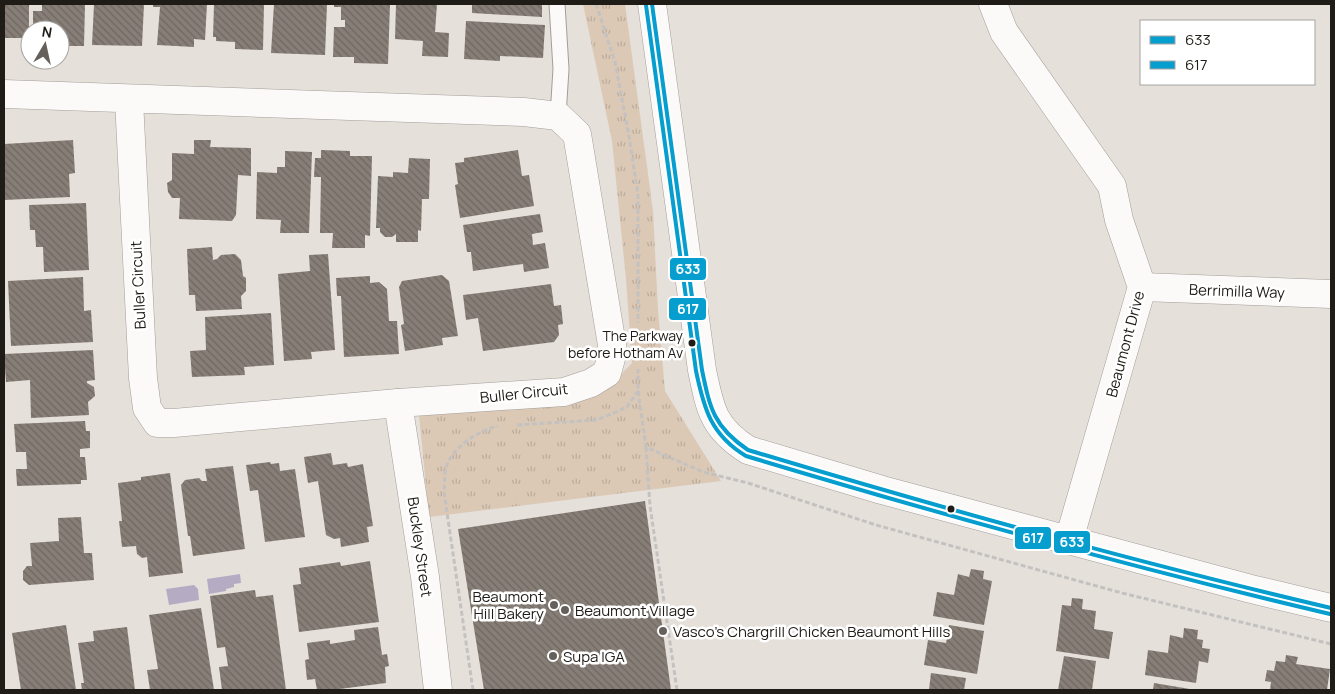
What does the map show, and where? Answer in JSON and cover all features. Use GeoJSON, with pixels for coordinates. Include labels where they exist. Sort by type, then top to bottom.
{"type":"FeatureCollection","features":[{"type":"Feature","properties":{"kind":"street"},"geometry":{"type":"LineString","coordinates":[[652,4],[702,370],[712,411],[724,432],[734,441],[748,450],[882,490],[1251,589],[1331,608]]}},
{"type":"Feature","properties":{"kind":"street","name":"Beaumont Drive"},"geometry":{"type":"LineString","coordinates":[[993,4],[1004,32],[1112,186],[1119,220],[1142,287],[1069,540]]}},
{"type":"Feature","properties":{"kind":"street"},"geometry":{"type":"LineString","coordinates":[[4,94],[129,100],[524,112],[558,116]]}},
{"type":"Feature","properties":{"kind":"street","name":"Buller Circuit"},"geometry":{"type":"LineString","coordinates":[[129,100],[143,378],[147,408],[157,423],[398,403],[564,392],[591,383],[607,373],[612,351],[577,134],[558,116]]}},
{"type":"Feature","properties":{"kind":"street","name":"Berrimilla Way"},"geometry":{"type":"LineString","coordinates":[[1142,287],[1331,294]]}},
{"type":"Feature","properties":{"kind":"street","name":"Buckley Street"},"geometry":{"type":"LineString","coordinates":[[398,403],[425,577],[438,690]]}},
{"type":"Feature","properties":{"kind":"lane"},"geometry":{"type":"LineString","coordinates":[[557,4],[561,69],[558,116]]}},
{"type":"Feature","properties":{"kind":"path"},"geometry":{"type":"LineString","coordinates":[[596,4],[615,62],[638,195],[638,326]]}},
{"type":"Feature","properties":{"kind":"path"},"geometry":{"type":"LineString","coordinates":[[638,363],[638,391],[646,447],[650,506],[677,690]]}},
{"type":"Feature","properties":{"kind":"path"},"geometry":{"type":"LineString","coordinates":[[514,425],[597,420],[626,407],[638,391]]}},
{"type":"Feature","properties":{"kind":"path"},"geometry":{"type":"LineString","coordinates":[[473,690],[444,492],[446,467],[454,454],[472,436],[496,426],[505,426]]}},
{"type":"Feature","properties":{"kind":"path"},"geometry":{"type":"LineString","coordinates":[[646,447],[703,472],[748,483],[876,525],[1122,593],[1331,644]]}},
{"type":"Feature","properties":{"kind":"green space"},"geometry":{"type":"Polygon","coordinates":[[[583,4],[625,4],[653,211],[658,310],[665,391],[721,481],[429,517],[418,405],[612,384],[632,363],[626,279],[612,141],[583,4]]]}},
{"type":"Feature","properties":{"kind":"shaded area"},"geometry":{"type":"Polygon","coordinates":[[[240,574],[241,583],[234,584],[234,587],[226,589],[226,591],[209,594],[207,579],[240,574]]]}},
{"type":"Feature","properties":{"kind":"shaded area"},"geometry":{"type":"Polygon","coordinates":[[[194,585],[198,589],[199,600],[169,605],[166,589],[194,585]]]}},
{"type":"Feature","properties":{"kind":"building"},"geometry":{"type":"Polygon","coordinates":[[[4,4],[29,4],[29,20],[20,20],[20,38],[4,38],[4,4]]]}},
{"type":"Feature","properties":{"kind":"building"},"geometry":{"type":"Polygon","coordinates":[[[42,4],[85,4],[84,46],[70,46],[70,20],[33,20],[33,11],[42,11],[42,4]]]}},
{"type":"Feature","properties":{"kind":"building"},"geometry":{"type":"Polygon","coordinates":[[[94,4],[144,4],[142,46],[92,45],[94,4]]]}},
{"type":"Feature","properties":{"kind":"building"},"geometry":{"type":"Polygon","coordinates":[[[153,4],[207,4],[205,40],[194,39],[194,47],[157,45],[160,7],[153,7],[153,4]]]}},
{"type":"Feature","properties":{"kind":"building"},"geometry":{"type":"Polygon","coordinates":[[[214,4],[264,4],[263,50],[235,49],[235,42],[216,41],[216,37],[213,37],[214,4]]]}},
{"type":"Feature","properties":{"kind":"building"},"geometry":{"type":"Polygon","coordinates":[[[274,4],[327,4],[325,55],[271,53],[274,4]]]}},
{"type":"Feature","properties":{"kind":"building"},"geometry":{"type":"Polygon","coordinates":[[[334,4],[390,4],[388,64],[354,63],[354,57],[333,57],[334,27],[345,27],[345,20],[341,20],[341,7],[334,7],[334,4]]]}},
{"type":"Feature","properties":{"kind":"building"},"geometry":{"type":"Polygon","coordinates":[[[396,4],[437,4],[435,32],[449,33],[448,57],[422,56],[423,41],[395,39],[396,4]]]}},
{"type":"Feature","properties":{"kind":"building"},"geometry":{"type":"Polygon","coordinates":[[[472,4],[542,4],[542,17],[472,13],[472,4]]]}},
{"type":"Feature","properties":{"kind":"building"},"geometry":{"type":"Polygon","coordinates":[[[466,21],[545,25],[543,58],[500,56],[500,61],[464,59],[466,21]]]}},
{"type":"Feature","properties":{"kind":"building"},"geometry":{"type":"Polygon","coordinates":[[[73,140],[75,173],[69,174],[70,197],[4,200],[4,144],[73,140]]]}},
{"type":"Feature","properties":{"kind":"building"},"geometry":{"type":"Polygon","coordinates":[[[194,140],[211,140],[210,147],[251,148],[251,176],[238,175],[236,215],[232,221],[179,219],[180,198],[172,198],[168,192],[167,183],[172,180],[172,153],[194,154],[194,140]]]}},
{"type":"Feature","properties":{"kind":"building"},"geometry":{"type":"Polygon","coordinates":[[[321,150],[350,151],[350,156],[372,156],[370,236],[365,235],[365,248],[332,248],[333,233],[320,233],[321,177],[314,177],[315,158],[321,158],[321,150]]]}},
{"type":"Feature","properties":{"kind":"building"},"geometry":{"type":"Polygon","coordinates":[[[518,150],[522,176],[529,175],[534,206],[460,218],[455,185],[458,184],[455,163],[464,162],[464,158],[518,150]]]}},
{"type":"Feature","properties":{"kind":"building"},"geometry":{"type":"Polygon","coordinates":[[[285,151],[312,152],[309,233],[280,233],[281,220],[256,219],[257,172],[277,173],[277,167],[285,167],[285,151]]]}},
{"type":"Feature","properties":{"kind":"building"},"geometry":{"type":"Polygon","coordinates":[[[409,158],[430,159],[429,199],[422,199],[421,231],[418,230],[418,242],[396,242],[396,234],[392,237],[385,237],[380,232],[380,228],[376,228],[378,176],[393,177],[393,172],[408,173],[409,158]]]}},
{"type":"Feature","properties":{"kind":"building"},"geometry":{"type":"Polygon","coordinates":[[[86,203],[89,270],[44,272],[43,247],[36,247],[35,230],[30,230],[29,205],[86,203]]]}},
{"type":"Feature","properties":{"kind":"building"},"geometry":{"type":"Polygon","coordinates":[[[540,214],[543,232],[532,234],[533,245],[545,243],[549,268],[524,272],[523,264],[473,271],[471,252],[467,252],[463,225],[540,214]]]}},
{"type":"Feature","properties":{"kind":"building"},"geometry":{"type":"Polygon","coordinates":[[[212,247],[213,260],[221,255],[235,254],[241,260],[243,276],[246,278],[246,291],[241,296],[242,309],[196,311],[195,295],[189,295],[187,249],[212,247]]]}},
{"type":"Feature","properties":{"kind":"building"},"geometry":{"type":"Polygon","coordinates":[[[328,254],[335,350],[311,352],[312,359],[284,361],[278,274],[310,271],[309,255],[328,254]]]}},
{"type":"Feature","properties":{"kind":"building"},"geometry":{"type":"Polygon","coordinates":[[[442,275],[449,281],[458,336],[442,338],[443,345],[405,351],[401,325],[404,324],[399,287],[402,281],[442,275]]]}},
{"type":"Feature","properties":{"kind":"building"},"geometry":{"type":"Polygon","coordinates":[[[370,276],[370,283],[379,282],[387,289],[389,321],[397,321],[399,354],[344,357],[341,296],[337,296],[336,278],[370,276]]]}},
{"type":"Feature","properties":{"kind":"building"},"geometry":{"type":"Polygon","coordinates":[[[83,277],[84,311],[91,310],[93,342],[11,346],[8,281],[83,277]]]}},
{"type":"Feature","properties":{"kind":"building"},"geometry":{"type":"Polygon","coordinates":[[[551,284],[554,306],[561,305],[563,324],[558,325],[559,335],[554,342],[483,351],[478,318],[466,320],[463,295],[551,284]]]}},
{"type":"Feature","properties":{"kind":"building"},"geometry":{"type":"Polygon","coordinates":[[[271,313],[274,365],[244,367],[245,375],[192,377],[190,351],[206,350],[205,317],[271,313]]]}},
{"type":"Feature","properties":{"kind":"building"},"geometry":{"type":"Polygon","coordinates":[[[93,350],[95,380],[87,381],[87,383],[94,387],[95,396],[88,402],[89,415],[31,418],[30,380],[6,382],[4,354],[93,350]]]}},
{"type":"Feature","properties":{"kind":"building"},"geometry":{"type":"Polygon","coordinates":[[[85,421],[86,431],[90,431],[90,448],[80,449],[80,457],[85,457],[87,480],[81,480],[81,484],[17,486],[16,469],[27,469],[26,452],[16,452],[14,424],[85,421]]]}},
{"type":"Feature","properties":{"kind":"building"},"geometry":{"type":"Polygon","coordinates":[[[331,453],[333,465],[347,463],[348,467],[363,464],[373,526],[367,527],[369,542],[341,547],[340,538],[334,539],[326,535],[318,481],[308,483],[304,457],[331,453]]]}},
{"type":"Feature","properties":{"kind":"building"},"geometry":{"type":"Polygon","coordinates":[[[270,462],[271,464],[279,463],[280,471],[295,469],[305,537],[265,542],[258,490],[250,491],[246,465],[270,462]]]}},
{"type":"Feature","properties":{"kind":"building"},"geometry":{"type":"Polygon","coordinates":[[[233,466],[245,549],[193,556],[190,536],[188,536],[181,485],[185,480],[199,478],[202,481],[207,481],[205,469],[233,466]]]}},
{"type":"Feature","properties":{"kind":"building"},"geometry":{"type":"Polygon","coordinates":[[[170,473],[183,573],[149,577],[147,557],[142,558],[137,554],[136,546],[122,547],[119,521],[122,521],[118,483],[141,480],[141,477],[170,473]]]}},
{"type":"Feature","properties":{"kind":"building","name":"Beaumont Village"},"geometry":{"type":"Polygon","coordinates":[[[645,501],[671,690],[484,690],[458,529],[645,501]]]}},
{"type":"Feature","properties":{"kind":"building"},"geometry":{"type":"Polygon","coordinates":[[[81,517],[84,553],[92,553],[94,580],[29,585],[23,580],[23,571],[27,566],[32,566],[30,543],[59,541],[58,518],[81,517]]]}},
{"type":"Feature","properties":{"kind":"building"},"geometry":{"type":"Polygon","coordinates":[[[370,561],[379,622],[299,632],[293,585],[301,584],[299,568],[340,562],[341,566],[370,561]]]}},
{"type":"Feature","properties":{"kind":"building"},"geometry":{"type":"Polygon","coordinates":[[[971,569],[984,571],[983,579],[992,581],[984,625],[933,616],[937,592],[954,595],[958,574],[969,577],[971,569]]]}},
{"type":"Feature","properties":{"kind":"building"},"geometry":{"type":"Polygon","coordinates":[[[255,590],[256,597],[273,595],[286,690],[222,690],[219,667],[228,666],[225,647],[217,648],[210,596],[255,590]]]}},
{"type":"Feature","properties":{"kind":"building"},"geometry":{"type":"Polygon","coordinates":[[[1072,598],[1083,599],[1082,609],[1096,611],[1094,629],[1113,632],[1109,659],[1056,651],[1062,605],[1071,606],[1072,598]]]}},
{"type":"Feature","properties":{"kind":"building"},"geometry":{"type":"Polygon","coordinates":[[[201,608],[214,690],[150,690],[147,670],[158,669],[149,615],[201,608]]]}},
{"type":"Feature","properties":{"kind":"building"},"geometry":{"type":"Polygon","coordinates":[[[66,625],[76,690],[21,690],[12,633],[66,625]]]}},
{"type":"Feature","properties":{"kind":"building"},"geometry":{"type":"Polygon","coordinates":[[[949,625],[984,631],[977,674],[924,665],[928,640],[946,643],[949,625]]]}},
{"type":"Feature","properties":{"kind":"building"},"geometry":{"type":"Polygon","coordinates":[[[127,627],[135,690],[82,690],[81,683],[84,683],[78,643],[94,641],[93,631],[127,627]]]}},
{"type":"Feature","properties":{"kind":"building"},"geometry":{"type":"Polygon","coordinates":[[[378,627],[382,655],[387,654],[389,666],[385,667],[386,683],[332,690],[317,690],[315,679],[307,680],[305,660],[309,659],[307,643],[330,640],[330,644],[355,640],[354,630],[378,627]]]}},
{"type":"Feature","properties":{"kind":"building"},"geometry":{"type":"Polygon","coordinates":[[[1184,628],[1198,630],[1197,639],[1203,640],[1202,648],[1210,649],[1208,663],[1199,661],[1196,683],[1145,675],[1148,650],[1168,653],[1170,635],[1183,638],[1184,628]]]}},
{"type":"Feature","properties":{"kind":"building"},"geometry":{"type":"Polygon","coordinates":[[[1286,655],[1298,657],[1296,664],[1330,669],[1327,690],[1270,690],[1271,682],[1265,681],[1267,670],[1274,671],[1276,661],[1285,662],[1286,655]]]}},
{"type":"Feature","properties":{"kind":"building"},"geometry":{"type":"Polygon","coordinates":[[[1064,656],[1096,661],[1092,690],[1058,690],[1064,656]]]}},
{"type":"Feature","properties":{"kind":"building"},"geometry":{"type":"Polygon","coordinates":[[[931,673],[966,678],[964,690],[929,690],[931,673]]]}},
{"type":"Feature","properties":{"kind":"building"},"geometry":{"type":"Polygon","coordinates":[[[1154,683],[1190,689],[1153,690],[1154,683]]]}},
{"type":"Feature","properties":{"kind":"transit line","name":"633"},"geometry":{"type":"LineString","coordinates":[[652,4],[702,370],[715,416],[737,442],[748,450],[893,493],[1111,553],[1331,608]]}},
{"type":"Feature","properties":{"kind":"transit line","name":"617"},"geometry":{"type":"LineString","coordinates":[[646,5],[696,371],[702,397],[711,420],[717,430],[734,448],[746,456],[891,499],[1110,559],[1330,614]]}},
{"type":"Feature","properties":{"kind":"place","name":"The Parkway before Hotham Av"},"geometry":{"type":"Point","coordinates":[692,343]}},
{"type":"Feature","properties":{"kind":"place","name":"Beaumont Hill Bakery"},"geometry":{"type":"Point","coordinates":[554,605]}},
{"type":"Feature","properties":{"kind":"place","name":"Beaumont Village"},"geometry":{"type":"Point","coordinates":[565,610]}},
{"type":"Feature","properties":{"kind":"place","name":"Vasco's Chargrill Chicken Beaumont Hills"},"geometry":{"type":"Point","coordinates":[663,631]}},
{"type":"Feature","properties":{"kind":"place","name":"Supa IGA"},"geometry":{"type":"Point","coordinates":[553,656]}}]}
